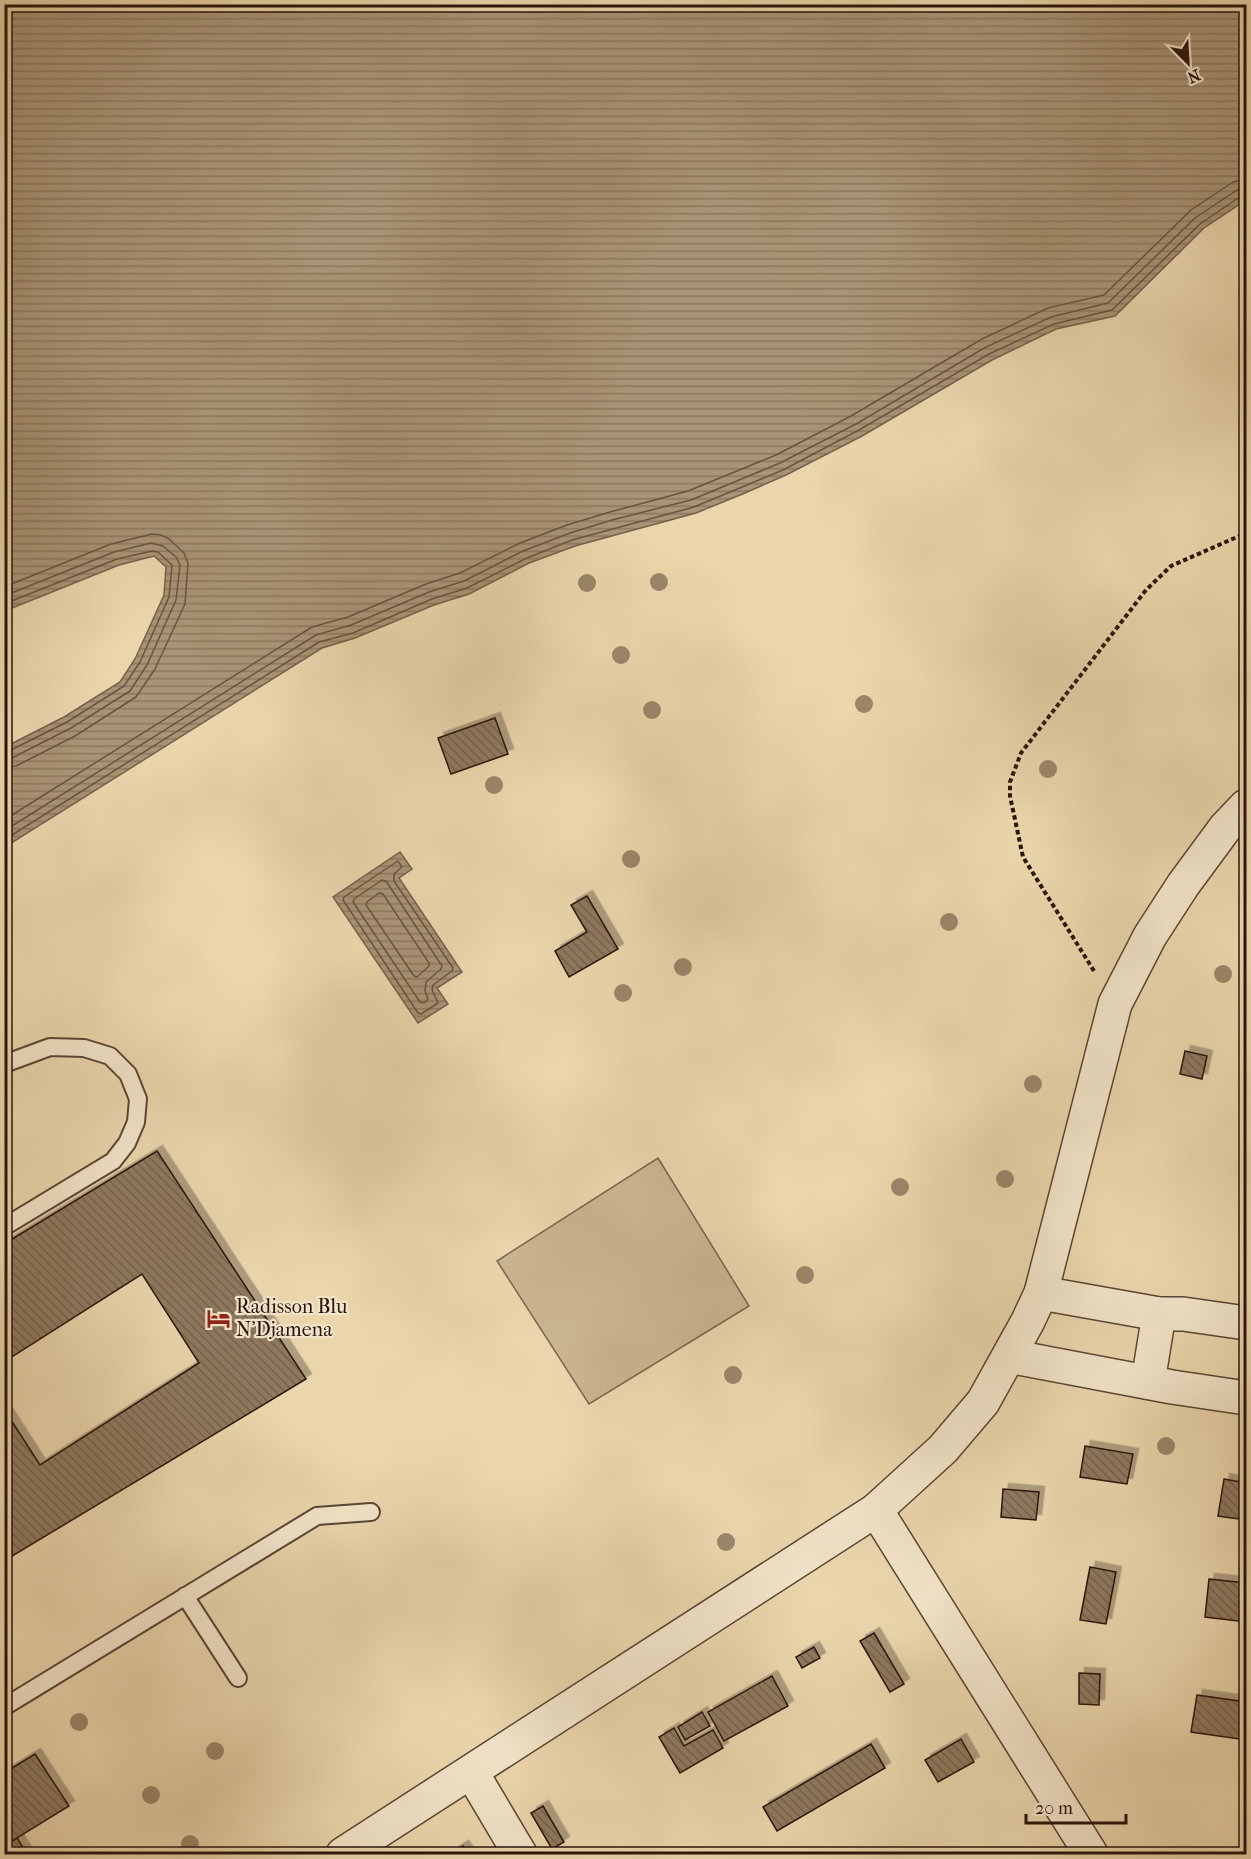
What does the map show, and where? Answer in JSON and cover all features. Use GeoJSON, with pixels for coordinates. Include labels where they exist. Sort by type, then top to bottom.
{"type":"FeatureCollection","features":[{"type":"Feature","properties":{"kind":"street"},"geometry":{"type":"LineString","coordinates":[[343,1854],[472,1773],[876,1510],[944,1449],[983,1402],[1041,1293],[1115,1005],[1150,936],[1225,828],[1246,806]]}},
{"type":"Feature","properties":{"kind":"street"},"geometry":{"type":"LineString","coordinates":[[1041,1293],[1159,1314],[1183,1314],[1246,1323]]}},
{"type":"Feature","properties":{"kind":"street"},"geometry":{"type":"LineString","coordinates":[[1148,1382],[1159,1314]]}},
{"type":"Feature","properties":{"kind":"street"},"geometry":{"type":"LineString","coordinates":[[1009,1356],[1246,1398]]}},
{"type":"Feature","properties":{"kind":"street"},"geometry":{"type":"LineString","coordinates":[[876,1510],[1091,1854]]}},
{"type":"Feature","properties":{"kind":"street"},"geometry":{"type":"LineString","coordinates":[[472,1773],[520,1854]]}},
{"type":"Feature","properties":{"kind":"lane"},"geometry":{"type":"LineString","coordinates":[[4,1064],[50,1047],[84,1048],[110,1056],[128,1074],[138,1099],[136,1122],[127,1143],[113,1161],[4,1227]]}},
{"type":"Feature","properties":{"kind":"lane"},"geometry":{"type":"LineString","coordinates":[[4,1707],[317,1516],[371,1512]]}},
{"type":"Feature","properties":{"kind":"lane"},"geometry":{"type":"LineString","coordinates":[[185,1596],[238,1678]]}},
{"type":"Feature","properties":{"kind":"path"},"geometry":{"type":"LineString","coordinates":[[1115,1005],[1023,857],[1011,804],[1010,782],[1021,753],[1146,590],[1171,566],[1246,533]]}},
{"type":"Feature","properties":{"kind":"shaded area"},"geometry":{"type":"Polygon","coordinates":[[[658,1158],[749,1306],[589,1404],[497,1261],[658,1158]]]}},
{"type":"Feature","properties":{"kind":"water"},"geometry":{"type":"Polygon","coordinates":[[[5,4],[1246,5],[1246,200],[1204,228],[1115,316],[1056,329],[992,360],[862,436],[745,493],[696,513],[575,546],[529,563],[469,594],[434,605],[355,638],[322,648],[5,847],[5,747],[64,717],[120,682],[135,659],[164,595],[166,567],[154,556],[119,565],[5,611],[5,4]]]}},
{"type":"Feature","properties":{"kind":"water"},"geometry":{"type":"Polygon","coordinates":[[[400,852],[412,869],[399,878],[462,972],[437,988],[448,1004],[418,1023],[333,897],[400,852]]]}},
{"type":"Feature","properties":{"kind":"building"},"geometry":{"type":"Polygon","coordinates":[[[495,718],[508,754],[451,774],[438,738],[495,718]]]}},
{"type":"Feature","properties":{"kind":"building"},"geometry":{"type":"Polygon","coordinates":[[[587,896],[618,949],[569,977],[555,951],[587,932],[571,905],[587,896]]]}},
{"type":"Feature","properties":{"kind":"building"},"geometry":{"type":"Polygon","coordinates":[[[1185,1051],[1207,1056],[1202,1079],[1180,1074],[1185,1051]]]}},
{"type":"Feature","properties":{"kind":"building","name":"Radisson Blu N'Djamena"},"geometry":{"type":"Polygon","coordinates":[[[157,1151],[306,1379],[4,1561],[4,1409],[40,1465],[199,1363],[142,1274],[4,1362],[4,1244],[157,1151]]]}},
{"type":"Feature","properties":{"kind":"building"},"geometry":{"type":"Polygon","coordinates":[[[1085,1446],[1133,1454],[1127,1484],[1080,1477],[1085,1446]]]}},
{"type":"Feature","properties":{"kind":"building"},"geometry":{"type":"Polygon","coordinates":[[[1224,1479],[1246,1483],[1246,1520],[1218,1516],[1224,1479]]]}},
{"type":"Feature","properties":{"kind":"building"},"geometry":{"type":"Polygon","coordinates":[[[1003,1489],[1039,1492],[1036,1520],[1001,1517],[1003,1489]]]}},
{"type":"Feature","properties":{"kind":"building"},"geometry":{"type":"Polygon","coordinates":[[[1090,1567],[1116,1572],[1106,1624],[1080,1620],[1090,1567]]]}},
{"type":"Feature","properties":{"kind":"building"},"geometry":{"type":"Polygon","coordinates":[[[1209,1579],[1246,1583],[1246,1622],[1205,1617],[1209,1579]]]}},
{"type":"Feature","properties":{"kind":"building"},"geometry":{"type":"Polygon","coordinates":[[[874,1633],[904,1684],[890,1692],[860,1641],[874,1633]]]}},
{"type":"Feature","properties":{"kind":"building"},"geometry":{"type":"Polygon","coordinates":[[[814,1647],[820,1658],[802,1668],[796,1657],[814,1647]]]}},
{"type":"Feature","properties":{"kind":"building"},"geometry":{"type":"Polygon","coordinates":[[[1079,1673],[1100,1674],[1099,1705],[1079,1704],[1079,1673]]]}},
{"type":"Feature","properties":{"kind":"building"},"geometry":{"type":"Polygon","coordinates":[[[772,1676],[788,1706],[724,1741],[708,1712],[772,1676]]]}},
{"type":"Feature","properties":{"kind":"building"},"geometry":{"type":"Polygon","coordinates":[[[1197,1695],[1246,1702],[1246,1740],[1191,1732],[1197,1695]]]}},
{"type":"Feature","properties":{"kind":"building"},"geometry":{"type":"Polygon","coordinates":[[[702,1712],[710,1726],[685,1740],[678,1727],[702,1712]]]}},
{"type":"Feature","properties":{"kind":"building"},"geometry":{"type":"Polygon","coordinates":[[[674,1728],[684,1746],[713,1730],[723,1748],[680,1773],[659,1737],[674,1728]]]}},
{"type":"Feature","properties":{"kind":"building"},"geometry":{"type":"Polygon","coordinates":[[[961,1739],[974,1762],[938,1782],[925,1760],[961,1739]]]}},
{"type":"Feature","properties":{"kind":"building"},"geometry":{"type":"Polygon","coordinates":[[[871,1744],[885,1768],[777,1831],[763,1807],[871,1744]]]}},
{"type":"Feature","properties":{"kind":"building"},"geometry":{"type":"Polygon","coordinates":[[[35,1754],[69,1806],[4,1846],[4,1773],[35,1754]]]}},
{"type":"Feature","properties":{"kind":"building"},"geometry":{"type":"Polygon","coordinates":[[[543,1806],[564,1842],[552,1849],[531,1813],[543,1806]]]}},
{"type":"Feature","properties":{"kind":"building"},"geometry":{"type":"Polygon","coordinates":[[[17,1838],[27,1854],[4,1854],[4,1846],[17,1838]]]}},
{"type":"Feature","properties":{"kind":"building"},"geometry":{"type":"Polygon","coordinates":[[[463,1846],[469,1854],[452,1853],[463,1846]]]}},
{"type":"Feature","properties":{"kind":"place","name":"Radisson Blu N'Djamena"},"geometry":{"type":"Point","coordinates":[218,1318]}}]}
